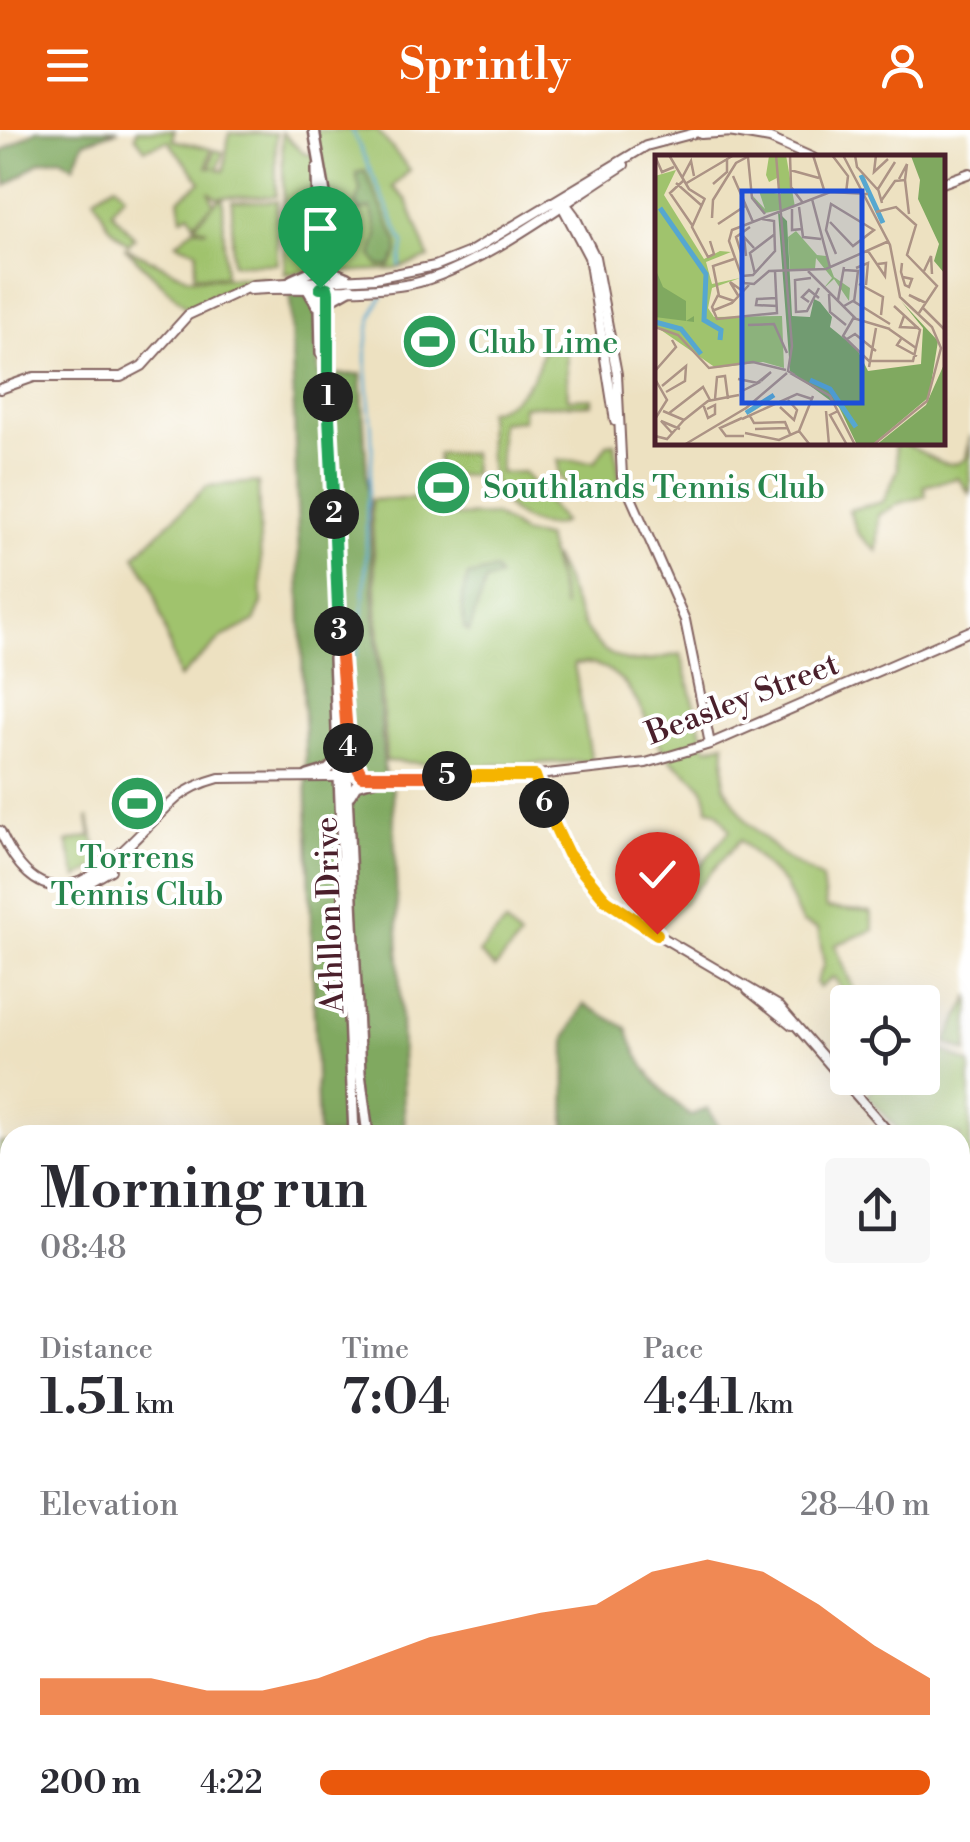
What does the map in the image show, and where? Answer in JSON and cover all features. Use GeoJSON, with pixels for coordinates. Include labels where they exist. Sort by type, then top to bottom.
{"type":"FeatureCollection","features":[{"type":"Feature","properties":{"kind":"main road","name":"Athllon Drive"},"geometry":{"type":"LineString","coordinates":[[314,130],[325,193],[326,256],[322,280],[327,302],[347,744],[342,805],[354,1125]]}},
{"type":"Feature","properties":{"kind":"main road"},"geometry":{"type":"LineString","coordinates":[[0,389],[34,378],[121,378],[142,366],[188,315],[241,290],[292,280],[349,283],[434,266],[470,252],[665,137],[706,130]]}},
{"type":"Feature","properties":{"kind":"main road"},"geometry":{"type":"LineString","coordinates":[[714,130],[770,140],[806,155]]}},
{"type":"Feature","properties":{"kind":"main road"},"geometry":{"type":"LineString","coordinates":[[665,137],[734,132]]}},
{"type":"Feature","properties":{"kind":"main road","name":"Athllon Drive"},"geometry":{"type":"LineString","coordinates":[[318,153],[320,312],[340,758],[350,796],[360,1073],[367,1125]]}},
{"type":"Feature","properties":{"kind":"main road"},"geometry":{"type":"LineString","coordinates":[[945,182],[970,173]]}},
{"type":"Feature","properties":{"kind":"main road"},"geometry":{"type":"LineString","coordinates":[[558,201],[589,257],[628,496],[685,620],[710,744]]}},
{"type":"Feature","properties":{"kind":"main road"},"geometry":{"type":"LineString","coordinates":[[326,256],[335,274],[349,283]]}},
{"type":"Feature","properties":{"kind":"main road"},"geometry":{"type":"LineString","coordinates":[[241,290],[308,288],[322,280]]}},
{"type":"Feature","properties":{"kind":"main road"},"geometry":{"type":"LineString","coordinates":[[327,302],[349,283]]}},
{"type":"Feature","properties":{"kind":"main road"},"geometry":{"type":"LineString","coordinates":[[308,288],[320,312]]}},
{"type":"Feature","properties":{"kind":"main road","name":"Beasley Street"},"geometry":{"type":"LineString","coordinates":[[0,842],[19,873],[56,890],[95,883],[178,797],[205,782],[238,776],[536,776],[625,767],[710,744],[970,631]]}},
{"type":"Feature","properties":{"kind":"main road"},"geometry":{"type":"LineString","coordinates":[[347,744],[362,776]]}},
{"type":"Feature","properties":{"kind":"main road"},"geometry":{"type":"LineString","coordinates":[[308,776],[328,770],[340,758]]}},
{"type":"Feature","properties":{"kind":"main road"},"geometry":{"type":"LineString","coordinates":[[324,776],[336,786],[342,805]]}},
{"type":"Feature","properties":{"kind":"main road"},"geometry":{"type":"LineString","coordinates":[[350,796],[356,786],[385,776]]}},
{"type":"Feature","properties":{"kind":"main road"},"geometry":{"type":"LineString","coordinates":[[536,776],[568,854],[606,900],[742,984],[799,1030],[882,1125]]}},
{"type":"Feature","properties":{"kind":"main road","name":"Beasley Street"},"geometry":{"type":"LineString","coordinates":[[0,831],[20,866],[54,886],[92,878],[129,848]]}},
{"type":"Feature","properties":{"kind":"green space"},"geometry":{"type":"Polygon","coordinates":[[[37,130],[119,130],[84,142],[74,166],[60,158],[40,162],[6,186],[1,152],[37,130]]]}},
{"type":"Feature","properties":{"kind":"green space"},"geometry":{"type":"Polygon","coordinates":[[[137,130],[174,130],[173,140],[211,149],[207,167],[215,168],[210,166],[214,150],[223,152],[218,169],[224,171],[229,133],[276,133],[276,196],[216,197],[209,191],[214,204],[194,222],[189,213],[182,218],[179,199],[201,182],[168,141],[145,149],[135,136],[137,130]]]}},
{"type":"Feature","properties":{"kind":"green space"},"geometry":{"type":"Polygon","coordinates":[[[311,130],[377,130],[410,170],[393,187],[407,200],[429,258],[396,269],[342,272],[337,268],[285,274],[282,132],[303,153],[316,156],[311,130]]]}},
{"type":"Feature","properties":{"kind":"green space"},"geometry":{"type":"Polygon","coordinates":[[[365,171],[397,241],[398,253],[390,266],[379,266],[372,255],[378,235],[371,208],[360,211],[356,206],[360,191],[356,173],[365,171]]]}},
{"type":"Feature","properties":{"kind":"green space"},"geometry":{"type":"Polygon","coordinates":[[[115,184],[125,194],[111,211],[135,238],[128,245],[109,226],[94,197],[115,184]]]}},
{"type":"Feature","properties":{"kind":"green space"},"geometry":{"type":"Polygon","coordinates":[[[223,199],[225,277],[194,275],[197,251],[176,243],[194,228],[207,230],[194,225],[223,199]]]}},
{"type":"Feature","properties":{"kind":"green space"},"geometry":{"type":"Polygon","coordinates":[[[232,201],[277,201],[277,264],[232,264],[232,201]]]}},
{"type":"Feature","properties":{"kind":"green space"},"geometry":{"type":"Polygon","coordinates":[[[124,247],[189,278],[267,278],[217,293],[189,310],[124,247]]]}},
{"type":"Feature","properties":{"kind":"green space"},"geometry":{"type":"Polygon","coordinates":[[[290,295],[306,295],[316,309],[319,375],[361,374],[384,771],[393,790],[405,1125],[318,1125],[290,295]]]}},
{"type":"Feature","properties":{"kind":"green space"},"geometry":{"type":"Polygon","coordinates":[[[566,347],[568,399],[592,398],[592,404],[523,406],[523,420],[500,422],[500,473],[523,472],[563,522],[544,526],[511,511],[495,487],[487,411],[507,403],[524,388],[542,349],[566,347]]]}},
{"type":"Feature","properties":{"kind":"green space"},"geometry":{"type":"Polygon","coordinates":[[[970,435],[970,494],[958,478],[924,486],[926,496],[900,503],[879,515],[877,551],[858,534],[849,510],[883,502],[898,469],[894,445],[913,447],[947,464],[966,459],[970,435]]]}},
{"type":"Feature","properties":{"kind":"green space"},"geometry":{"type":"Polygon","coordinates":[[[615,443],[621,486],[607,491],[597,488],[590,497],[574,494],[559,475],[558,460],[595,462],[607,444],[615,443]]]}},
{"type":"Feature","properties":{"kind":"green space"},"geometry":{"type":"Polygon","coordinates":[[[472,453],[473,475],[451,476],[454,516],[495,515],[523,534],[546,538],[564,609],[553,557],[588,632],[610,654],[633,662],[681,654],[706,748],[725,743],[724,786],[747,822],[784,857],[822,879],[826,908],[870,912],[874,930],[835,945],[852,985],[838,985],[834,977],[819,988],[816,982],[824,964],[818,929],[802,923],[784,884],[740,840],[661,928],[653,923],[730,830],[717,811],[708,809],[703,789],[663,750],[630,691],[607,670],[592,664],[574,664],[592,761],[472,766],[386,761],[371,500],[438,498],[437,454],[472,453]]]}},
{"type":"Feature","properties":{"kind":"green space"},"geometry":{"type":"Polygon","coordinates":[[[258,482],[262,603],[254,622],[224,636],[179,678],[151,582],[135,556],[207,486],[258,482]]]}},
{"type":"Feature","properties":{"kind":"green space"},"geometry":{"type":"Polygon","coordinates":[[[495,570],[499,577],[486,581],[469,632],[464,628],[462,597],[468,576],[495,570]]]}},
{"type":"Feature","properties":{"kind":"green space"},"geometry":{"type":"Polygon","coordinates":[[[88,817],[101,865],[77,878],[67,842],[91,836],[88,817]]]}},
{"type":"Feature","properties":{"kind":"green space"},"geometry":{"type":"Polygon","coordinates":[[[505,923],[520,938],[495,968],[479,953],[505,923]]]}},
{"type":"Feature","properties":{"kind":"green space"},"geometry":{"type":"Polygon","coordinates":[[[970,996],[967,1052],[946,1042],[970,996]]]}},
{"type":"Feature","properties":{"kind":"green space"},"geometry":{"type":"Polygon","coordinates":[[[584,1004],[627,1028],[637,1055],[660,1087],[690,1116],[707,1108],[718,1125],[565,1125],[566,1038],[584,1004]]]}},
{"type":"Feature","properties":{"kind":"green space"},"geometry":{"type":"Polygon","coordinates":[[[940,1049],[970,1064],[970,1125],[894,1125],[867,1095],[940,1095],[940,1049]]]}},
{"type":"Feature","properties":{"kind":"waterway"},"geometry":{"type":"LineString","coordinates":[[352,130],[404,244],[400,266]]}},
{"type":"Feature","properties":{"kind":"waterway"},"geometry":{"type":"LineString","coordinates":[[355,658],[364,601],[372,459],[366,352],[368,332],[383,295]]}},
{"type":"Feature","properties":{"kind":"place","name":"Club Lime"},"geometry":{"type":"Point","coordinates":[429,342]}},
{"type":"Feature","properties":{"kind":"place","name":"Southlands Tennis Club"},"geometry":{"type":"Point","coordinates":[444,487]}},
{"type":"Feature","properties":{"kind":"place","name":"Torrens Tennis Club"},"geometry":{"type":"Point","coordinates":[137,803]}},
{"type":"Feature","properties":{"kind":"route"},"geometry":{"type":"LineString","coordinates":[[320,288],[327,288],[328,292],[327,360],[340,652],[351,759],[362,776],[535,776],[555,831],[582,874],[620,912],[657,934]]}}]}
